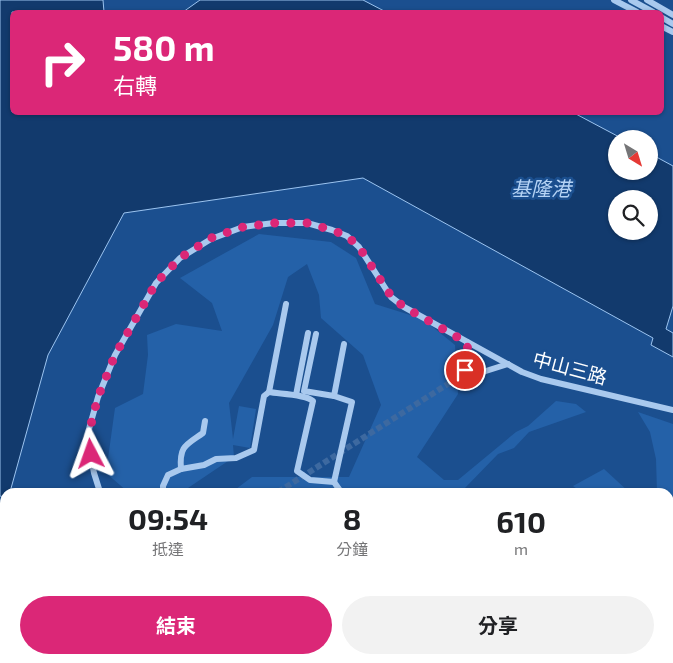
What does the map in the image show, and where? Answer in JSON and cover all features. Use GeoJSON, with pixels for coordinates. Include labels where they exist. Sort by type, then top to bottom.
{"type":"FeatureCollection","features":[{"type":"Feature","properties":{"kind":"street"},"geometry":{"type":"LineString","coordinates":[[614,0],[633,10]]}},
{"type":"Feature","properties":{"kind":"street"},"geometry":{"type":"LineString","coordinates":[[631,0],[649,10]]}},
{"type":"Feature","properties":{"kind":"street"},"geometry":{"type":"LineString","coordinates":[[648,0],[673,15]]}},
{"type":"Feature","properties":{"kind":"street","name":"中山三路"},"geometry":{"type":"LineString","coordinates":[[99,488],[94,473],[88,436],[98,397],[115,355],[156,283],[180,258],[211,238],[243,227],[274,223],[307,223],[347,236],[359,247],[391,296],[404,307],[522,372],[541,379],[673,410]]}},
{"type":"Feature","properties":{"kind":"street"},"geometry":{"type":"LineString","coordinates":[[163,488],[168,475],[180,468],[204,465],[216,459],[236,458],[254,450],[264,396],[269,392],[286,304]]}},
{"type":"Feature","properties":{"kind":"street"},"geometry":{"type":"LineString","coordinates":[[296,395],[308,333]]}},
{"type":"Feature","properties":{"kind":"street"},"geometry":{"type":"LineString","coordinates":[[316,334],[304,391],[348,399],[352,402],[334,482],[338,488]]}},
{"type":"Feature","properties":{"kind":"street"},"geometry":{"type":"LineString","coordinates":[[466,342],[470,357],[465,370],[451,382],[508,364]]}},
{"type":"Feature","properties":{"kind":"street"},"geometry":{"type":"LineString","coordinates":[[334,396],[344,344]]}},
{"type":"Feature","properties":{"kind":"street"},"geometry":{"type":"LineString","coordinates":[[269,392],[311,398],[313,401],[297,471],[310,480],[334,482]]}},
{"type":"Feature","properties":{"kind":"street"},"geometry":{"type":"LineString","coordinates":[[180,468],[180,455],[187,445],[203,433],[205,421]]}},
{"type":"Feature","properties":{"kind":"shaded area"},"geometry":{"type":"Polygon","coordinates":[[[259,234],[331,242],[356,258],[375,304],[423,319],[455,345],[458,394],[417,457],[444,480],[458,480],[516,432],[528,426],[556,401],[576,404],[586,412],[529,432],[514,448],[498,454],[465,488],[237,488],[252,477],[349,477],[381,405],[363,355],[321,318],[319,295],[307,264],[288,277],[273,325],[229,403],[233,439],[239,406],[256,409],[250,448],[233,445],[234,457],[188,488],[123,488],[106,473],[115,408],[143,394],[148,355],[147,335],[176,324],[222,331],[212,303],[180,278],[259,234]]]}},
{"type":"Feature","properties":{"kind":"shaded area"},"geometry":{"type":"Polygon","coordinates":[[[638,412],[673,424],[673,488],[657,488],[656,459],[650,432],[638,412]]]}},
{"type":"Feature","properties":{"kind":"shaded area"},"geometry":{"type":"Polygon","coordinates":[[[604,469],[625,488],[576,488],[573,486],[604,469]]]}},
{"type":"Feature","properties":{"kind":"water","name":"基隆港"},"geometry":{"type":"Polygon","coordinates":[[[0,0],[103,0],[104,10],[10,10],[10,115],[578,115],[608,131],[608,180],[658,180],[658,158],[673,166],[673,306],[666,329],[673,333],[673,357],[651,345],[653,338],[363,178],[124,213],[48,355],[11,488],[0,488],[0,0]]]}},
{"type":"Feature","properties":{"kind":"water"},"geometry":{"type":"Polygon","coordinates":[[[200,0],[363,0],[382,10],[186,10],[200,0]]]}},
{"type":"Feature","properties":{"kind":"tunnel"},"geometry":{"type":"LineString","coordinates":[[284,488],[451,382]]}},
{"type":"Feature","properties":{"kind":"route"},"geometry":{"type":"LineString","coordinates":[[91,454],[88,436],[98,397],[115,355],[156,283],[180,258],[211,238],[243,227],[274,223],[307,223],[347,236],[370,261],[391,296],[404,307],[466,342],[470,357],[465,370]]}}]}
